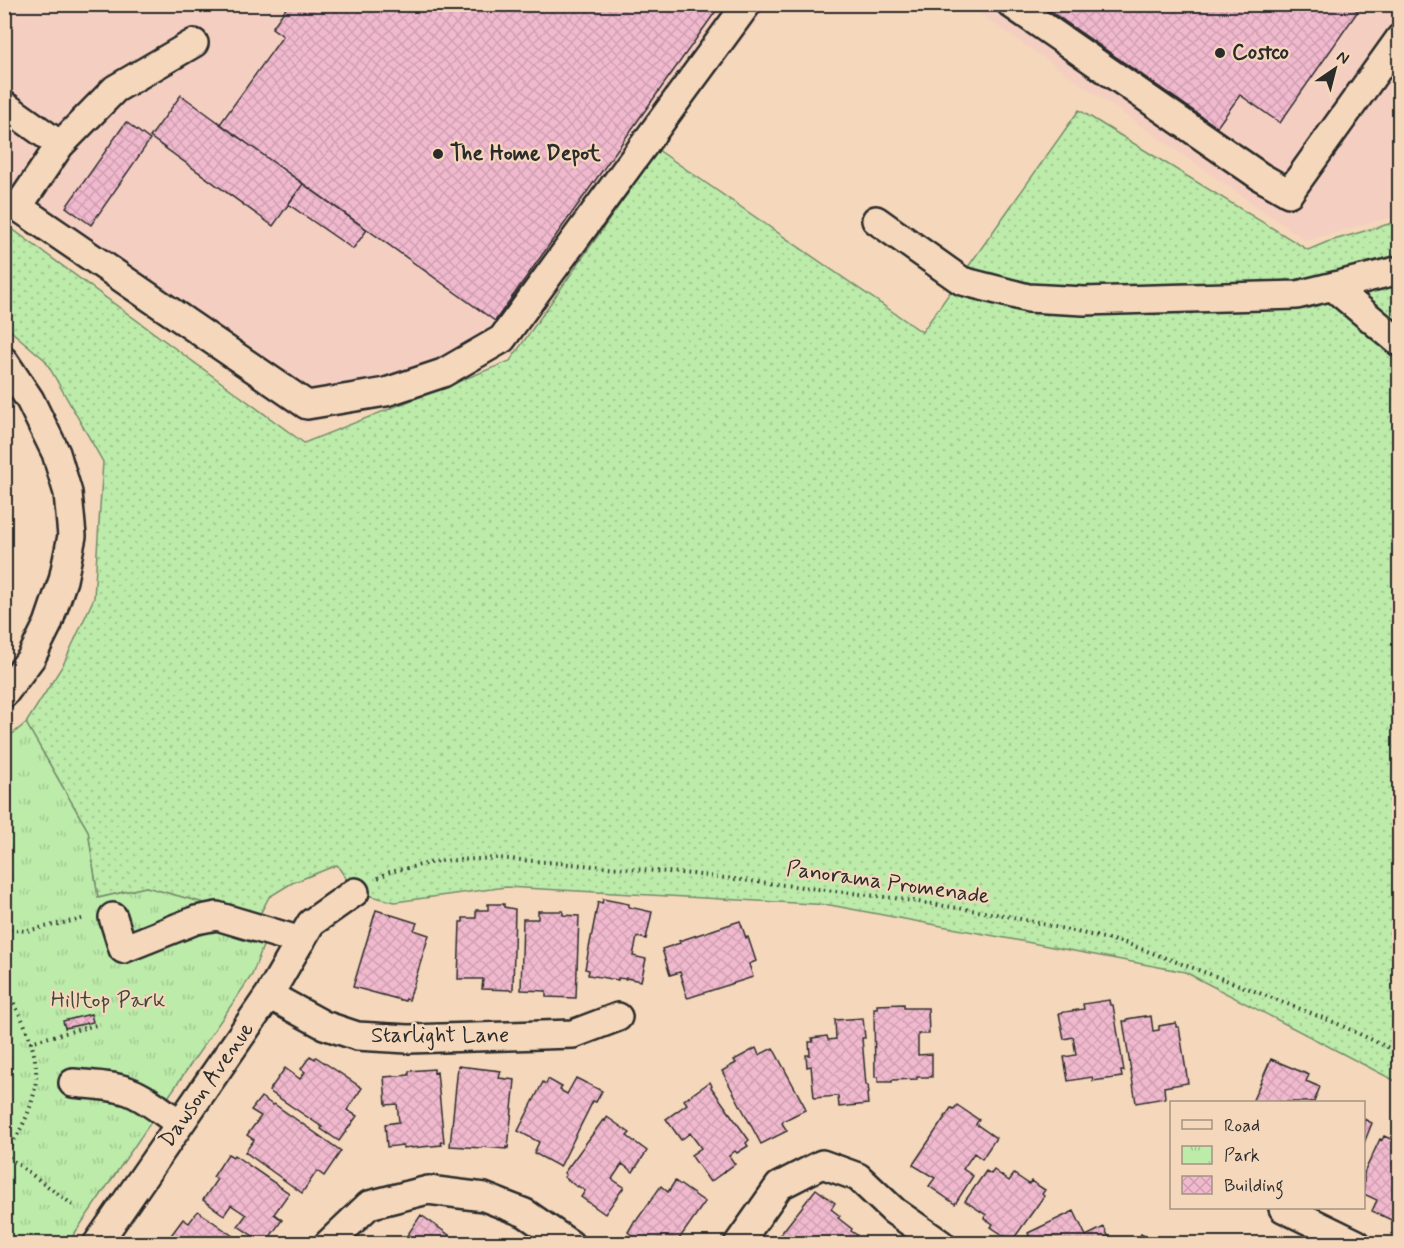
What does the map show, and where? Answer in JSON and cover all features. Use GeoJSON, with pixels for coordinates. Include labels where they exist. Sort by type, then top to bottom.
{"type":"FeatureCollection","features":[{"type":"Feature","properties":{"kind":"street"},"geometry":{"type":"LineString","coordinates":[[194,43],[115,89],[60,145],[11,202],[307,405],[386,392],[443,372],[502,339],[747,4]]}},
{"type":"Feature","properties":{"kind":"street"},"geometry":{"type":"LineString","coordinates":[[1011,4],[1261,177],[1289,193],[1400,38]]}},
{"type":"Feature","properties":{"kind":"street"},"geometry":{"type":"LineString","coordinates":[[4,105],[60,145]]}},
{"type":"Feature","properties":{"kind":"street"},"geometry":{"type":"LineString","coordinates":[[876,220],[962,281],[1028,298],[1084,301],[1297,295],[1400,270]]}},
{"type":"Feature","properties":{"kind":"street"},"geometry":{"type":"LineString","coordinates":[[1333,287],[1400,343]]}},
{"type":"Feature","properties":{"kind":"street"},"geometry":{"type":"LineString","coordinates":[[4,361],[30,400],[56,453],[68,493],[72,536],[63,580],[48,624],[31,658],[4,694]]}},
{"type":"Feature","properties":{"kind":"street"},"geometry":{"type":"LineString","coordinates":[[113,917],[123,948],[196,920],[217,916],[306,932],[355,892]]}},
{"type":"Feature","properties":{"kind":"street","name":"Dawson Avenue"},"geometry":{"type":"LineString","coordinates":[[97,1244],[269,995],[306,932]]}},
{"type":"Feature","properties":{"kind":"street","name":"Starlight Lane"},"geometry":{"type":"LineString","coordinates":[[269,995],[324,1025],[357,1036],[388,1038],[573,1034],[618,1017]]}},
{"type":"Feature","properties":{"kind":"street"},"geometry":{"type":"LineString","coordinates":[[73,1083],[130,1092],[180,1125]]}},
{"type":"Feature","properties":{"kind":"street"},"geometry":{"type":"LineString","coordinates":[[738,1244],[779,1186],[822,1164],[858,1177],[894,1211],[941,1244]]}},
{"type":"Feature","properties":{"kind":"street"},"geometry":{"type":"LineString","coordinates":[[328,1244],[369,1205],[428,1190],[484,1197],[525,1213],[570,1244]]}},
{"type":"Feature","properties":{"kind":"street"},"geometry":{"type":"LineString","coordinates":[[1284,1209],[1357,1244]]}},
{"type":"Feature","properties":{"kind":"path","name":"Panorama Promenade"},"geometry":{"type":"LineString","coordinates":[[355,892],[390,872],[438,861],[497,858],[692,874],[893,898],[1003,915],[1125,943],[1336,1023],[1400,1053]]}},
{"type":"Feature","properties":{"kind":"path"},"geometry":{"type":"LineString","coordinates":[[4,929],[26,931],[100,914],[113,917]]}},
{"type":"Feature","properties":{"kind":"path"},"geometry":{"type":"LineString","coordinates":[[4,988],[24,1022],[34,1053],[36,1079],[31,1103],[21,1129],[5,1155],[73,1205]]}},
{"type":"Feature","properties":{"kind":"path"},"geometry":{"type":"LineString","coordinates":[[30,1042],[100,1024]]}},
{"type":"Feature","properties":{"kind":"shaded area"},"geometry":{"type":"Polygon","coordinates":[[[4,5],[769,5],[505,352],[305,425],[38,236],[5,219],[4,5]]]}},
{"type":"Feature","properties":{"kind":"shaded area"},"geometry":{"type":"Polygon","coordinates":[[[967,5],[1399,5],[1399,215],[1306,241],[967,5]]]}},
{"type":"Feature","properties":{"kind":"green space"},"geometry":{"type":"Polygon","coordinates":[[[1079,110],[1308,250],[1327,242],[1399,221],[1399,1083],[1185,972],[830,905],[506,887],[395,902],[355,892],[337,865],[292,883],[269,897],[258,918],[146,887],[98,898],[88,831],[26,723],[63,665],[94,598],[103,462],[45,360],[5,326],[4,223],[304,443],[510,361],[658,150],[922,332],[1079,110]]]}},
{"type":"Feature","properties":{"kind":"green space","name":"Hilltop Park"},"geometry":{"type":"Polygon","coordinates":[[[26,723],[88,831],[98,898],[146,887],[258,918],[263,946],[252,975],[68,1243],[5,1243],[4,741],[26,723]]]}},
{"type":"Feature","properties":{"kind":"building","name":"The Home Depot"},"geometry":{"type":"Polygon","coordinates":[[[289,4],[721,4],[495,321],[220,124],[283,36],[272,28],[289,4]]]}},
{"type":"Feature","properties":{"kind":"building","name":"Costco"},"geometry":{"type":"Polygon","coordinates":[[[1040,4],[1348,4],[1358,11],[1280,123],[1240,95],[1217,127],[1040,4]]]}},
{"type":"Feature","properties":{"kind":"building"},"geometry":{"type":"Polygon","coordinates":[[[181,95],[303,184],[273,226],[150,137],[181,95]]]}},
{"type":"Feature","properties":{"kind":"building"},"geometry":{"type":"Polygon","coordinates":[[[126,122],[150,140],[91,225],[66,207],[126,122]]]}},
{"type":"Feature","properties":{"kind":"building"},"geometry":{"type":"Polygon","coordinates":[[[303,184],[367,230],[353,249],[288,204],[303,184]]]}},
{"type":"Feature","properties":{"kind":"building"},"geometry":{"type":"Polygon","coordinates":[[[603,899],[629,904],[629,907],[652,912],[646,939],[637,937],[633,956],[646,959],[641,981],[588,975],[589,970],[585,969],[598,902],[602,903],[603,899]]]}},
{"type":"Feature","properties":{"kind":"building"},"geometry":{"type":"Polygon","coordinates":[[[488,904],[504,904],[504,907],[515,909],[513,990],[482,989],[483,979],[458,979],[460,922],[463,922],[463,918],[476,918],[476,910],[488,910],[488,904]]]}},
{"type":"Feature","properties":{"kind":"building"},"geometry":{"type":"Polygon","coordinates":[[[376,910],[417,923],[414,930],[429,935],[409,1000],[405,1001],[353,987],[376,910]]]}},
{"type":"Feature","properties":{"kind":"building"},"geometry":{"type":"Polygon","coordinates":[[[538,911],[563,911],[563,915],[579,916],[576,998],[546,997],[546,991],[521,990],[523,919],[538,919],[538,911]]]}},
{"type":"Feature","properties":{"kind":"building"},"geometry":{"type":"Polygon","coordinates":[[[740,921],[756,961],[749,964],[753,977],[688,998],[680,972],[670,975],[662,949],[740,921]]]}},
{"type":"Feature","properties":{"kind":"building"},"geometry":{"type":"Polygon","coordinates":[[[1109,1000],[1110,1005],[1113,1005],[1124,1071],[1121,1071],[1122,1077],[1093,1081],[1092,1077],[1068,1081],[1064,1057],[1076,1055],[1073,1037],[1064,1039],[1059,1013],[1084,1009],[1083,1004],[1109,1000]]]}},
{"type":"Feature","properties":{"kind":"building"},"geometry":{"type":"Polygon","coordinates":[[[904,1004],[904,1008],[928,1008],[929,1034],[918,1034],[918,1055],[932,1054],[932,1077],[878,1082],[878,1077],[875,1077],[874,1008],[877,1008],[877,1005],[904,1004]]]}},
{"type":"Feature","properties":{"kind":"building"},"geometry":{"type":"Polygon","coordinates":[[[91,1014],[93,1022],[65,1028],[63,1021],[91,1014]]]}},
{"type":"Feature","properties":{"kind":"building"},"geometry":{"type":"Polygon","coordinates":[[[1151,1016],[1153,1031],[1159,1030],[1159,1026],[1176,1023],[1176,1027],[1179,1027],[1188,1083],[1164,1087],[1165,1098],[1136,1103],[1123,1021],[1151,1016]]]}},
{"type":"Feature","properties":{"kind":"building"},"geometry":{"type":"Polygon","coordinates":[[[863,1018],[865,1038],[862,1038],[866,1085],[868,1085],[869,1093],[867,1094],[868,1104],[839,1107],[838,1096],[814,1098],[811,1066],[807,1067],[806,1055],[810,1055],[809,1042],[813,1042],[812,1038],[827,1036],[828,1040],[836,1039],[835,1020],[863,1018]]]}},
{"type":"Feature","properties":{"kind":"building"},"geometry":{"type":"Polygon","coordinates":[[[756,1048],[759,1055],[773,1048],[805,1107],[805,1110],[783,1121],[787,1131],[761,1144],[722,1071],[736,1063],[734,1060],[756,1048]]]}},
{"type":"Feature","properties":{"kind":"building"},"geometry":{"type":"Polygon","coordinates":[[[310,1056],[315,1059],[316,1057],[362,1088],[347,1110],[357,1116],[339,1141],[269,1091],[285,1068],[300,1079],[305,1072],[301,1069],[310,1056]]]}},
{"type":"Feature","properties":{"kind":"building"},"geometry":{"type":"Polygon","coordinates":[[[1271,1059],[1309,1075],[1306,1081],[1320,1087],[1314,1101],[1252,1101],[1271,1059]]]}},
{"type":"Feature","properties":{"kind":"building"},"geometry":{"type":"Polygon","coordinates":[[[458,1066],[501,1071],[499,1078],[515,1080],[508,1148],[450,1146],[458,1066]]]}},
{"type":"Feature","properties":{"kind":"building"},"geometry":{"type":"Polygon","coordinates":[[[434,1069],[434,1073],[437,1072],[444,1142],[441,1142],[442,1145],[411,1148],[403,1148],[403,1145],[387,1147],[385,1124],[399,1122],[397,1104],[386,1105],[384,1077],[409,1075],[409,1071],[434,1069]]]}},
{"type":"Feature","properties":{"kind":"building"},"geometry":{"type":"Polygon","coordinates":[[[576,1078],[602,1091],[596,1102],[593,1101],[560,1167],[534,1153],[539,1142],[518,1131],[543,1082],[546,1084],[548,1079],[562,1087],[560,1090],[567,1094],[576,1078]]]}},
{"type":"Feature","properties":{"kind":"building"},"geometry":{"type":"Polygon","coordinates":[[[710,1082],[711,1087],[749,1140],[746,1143],[748,1146],[729,1156],[735,1164],[710,1182],[691,1155],[701,1148],[690,1133],[681,1140],[666,1119],[687,1104],[684,1100],[710,1082]]]}},
{"type":"Feature","properties":{"kind":"building"},"geometry":{"type":"Polygon","coordinates":[[[261,1097],[341,1151],[324,1176],[317,1171],[302,1193],[245,1152],[254,1140],[247,1135],[261,1116],[251,1110],[261,1097]]]}},
{"type":"Feature","properties":{"kind":"building"},"geometry":{"type":"Polygon","coordinates":[[[957,1105],[979,1120],[976,1124],[996,1138],[982,1159],[974,1153],[963,1169],[973,1176],[955,1204],[929,1186],[935,1178],[913,1165],[951,1108],[954,1109],[957,1105]]]}},
{"type":"Feature","properties":{"kind":"building"},"geometry":{"type":"Polygon","coordinates":[[[607,1117],[630,1133],[627,1136],[647,1151],[633,1172],[622,1164],[612,1179],[624,1187],[605,1214],[581,1197],[585,1191],[564,1177],[566,1175],[564,1173],[607,1117]]]}},
{"type":"Feature","properties":{"kind":"building"},"geometry":{"type":"Polygon","coordinates":[[[1365,1120],[1372,1123],[1365,1140],[1365,1120]]]}},
{"type":"Feature","properties":{"kind":"building"},"geometry":{"type":"Polygon","coordinates":[[[1384,1136],[1400,1143],[1397,1148],[1400,1149],[1400,1224],[1372,1211],[1377,1200],[1365,1194],[1365,1171],[1380,1139],[1382,1140],[1384,1136]]]}},
{"type":"Feature","properties":{"kind":"building"},"geometry":{"type":"Polygon","coordinates":[[[228,1154],[233,1157],[234,1155],[289,1193],[274,1214],[282,1220],[265,1244],[238,1226],[246,1215],[231,1205],[224,1215],[203,1200],[217,1179],[213,1177],[228,1154]]]}},
{"type":"Feature","properties":{"kind":"building"},"geometry":{"type":"Polygon","coordinates":[[[994,1170],[1009,1181],[1014,1174],[1029,1184],[1031,1181],[1045,1190],[1042,1194],[1044,1196],[1012,1241],[991,1227],[993,1224],[984,1218],[986,1215],[965,1201],[986,1171],[991,1174],[994,1170]]]}},
{"type":"Feature","properties":{"kind":"building"},"geometry":{"type":"Polygon","coordinates":[[[675,1181],[705,1202],[679,1239],[686,1244],[643,1244],[628,1232],[661,1186],[668,1192],[675,1181]]]}},
{"type":"Feature","properties":{"kind":"building"},"geometry":{"type":"Polygon","coordinates":[[[816,1189],[835,1203],[831,1209],[857,1235],[851,1244],[776,1244],[780,1235],[816,1189]]]}},
{"type":"Feature","properties":{"kind":"building"},"geometry":{"type":"Polygon","coordinates":[[[198,1211],[244,1244],[169,1244],[171,1240],[169,1238],[183,1219],[189,1223],[198,1211]]]}},
{"type":"Feature","properties":{"kind":"building"},"geometry":{"type":"Polygon","coordinates":[[[1074,1211],[1086,1236],[1104,1227],[1112,1244],[1026,1244],[1024,1239],[1029,1236],[1028,1233],[1074,1211]]]}},
{"type":"Feature","properties":{"kind":"building"},"geometry":{"type":"Polygon","coordinates":[[[421,1215],[449,1235],[443,1244],[409,1244],[404,1240],[421,1215]]]}},
{"type":"Feature","properties":{"kind":"building"},"geometry":{"type":"Polygon","coordinates":[[[1141,1234],[1158,1244],[1135,1244],[1141,1234]]]}},
{"type":"Feature","properties":{"kind":"place","name":"Costco"},"geometry":{"type":"Point","coordinates":[1220,53]}},
{"type":"Feature","properties":{"kind":"place","name":"The Home Depot"},"geometry":{"type":"Point","coordinates":[438,154]}}]}
